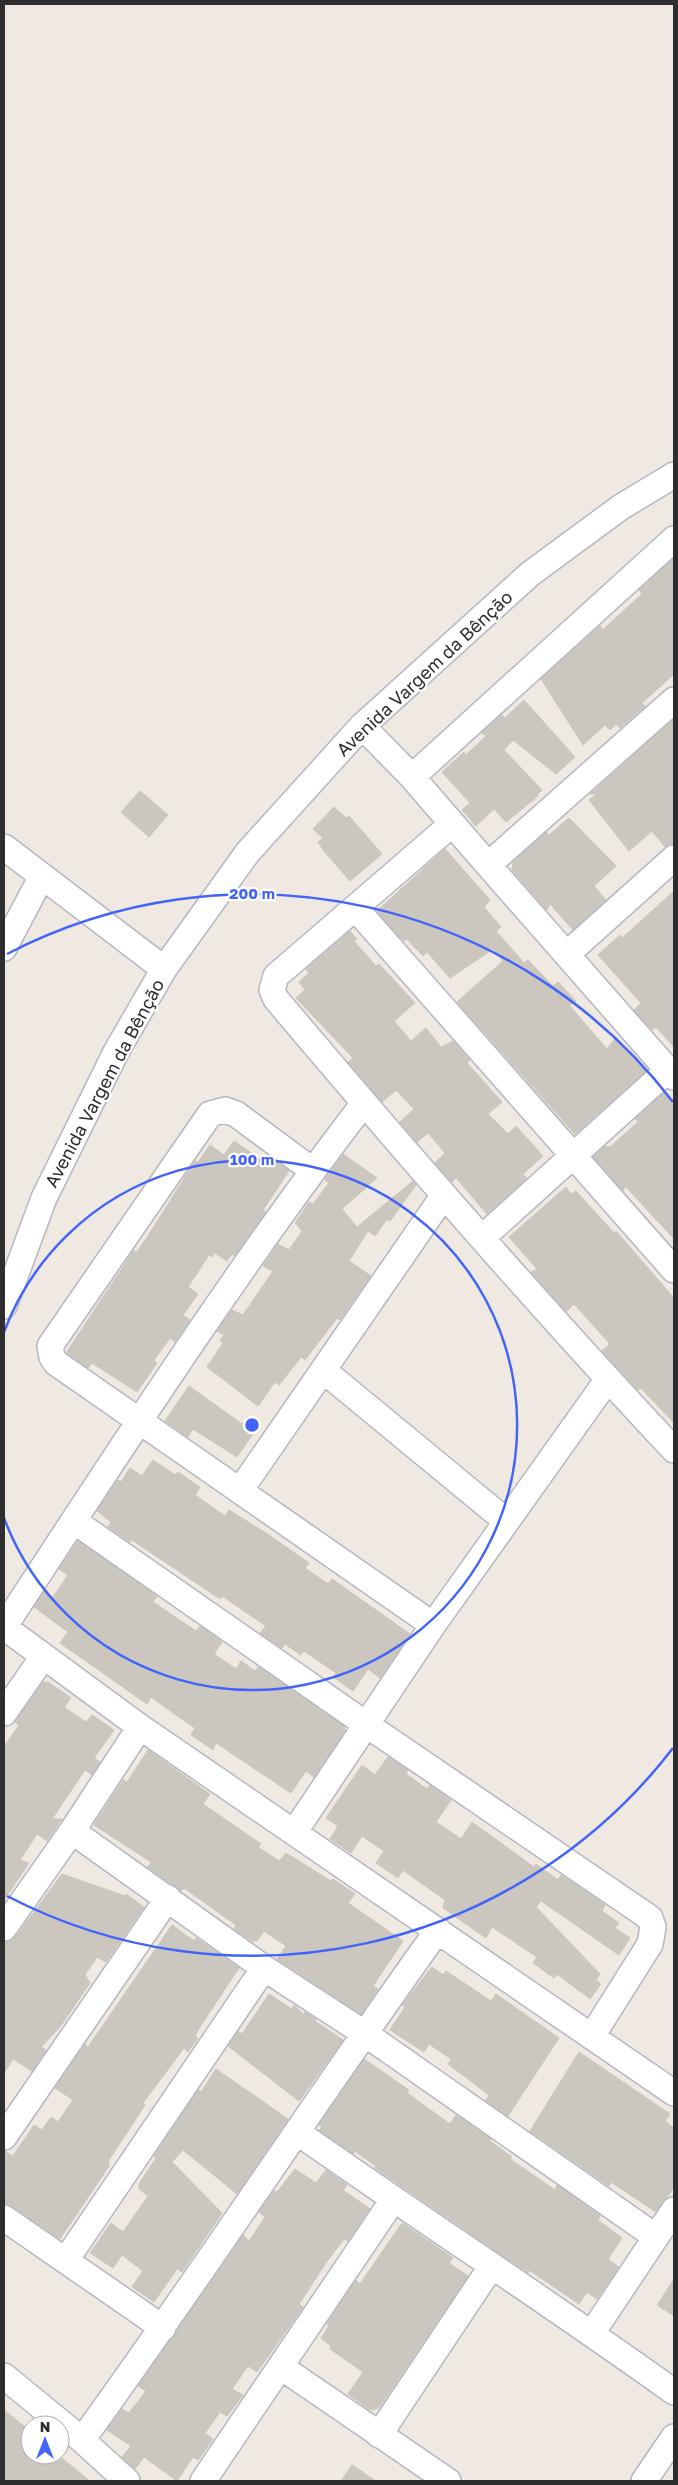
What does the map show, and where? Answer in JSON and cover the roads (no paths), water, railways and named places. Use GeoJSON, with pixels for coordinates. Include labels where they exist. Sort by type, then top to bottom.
{"type":"FeatureCollection","features":[{"type":"Feature","properties":{"kind":"street","name":"Avenida Vargem da Bênção"},"geometry":{"type":"LineString","coordinates":[[4,1301],[44,1198],[116,1052],[164,969],[248,852],[362,726],[530,574],[621,508],[674,475]]}},
{"type":"Feature","properties":{"kind":"street"},"geometry":{"type":"LineString","coordinates":[[412,777],[674,539]]}},
{"type":"Feature","properties":{"kind":"street"},"geometry":{"type":"LineString","coordinates":[[488,864],[674,700]]}},
{"type":"Feature","properties":{"kind":"street"},"geometry":{"type":"LineString","coordinates":[[362,726],[412,777],[671,1074],[572,1156],[482,1238]]}},
{"type":"Feature","properties":{"kind":"street"},"geometry":{"type":"LineString","coordinates":[[452,824],[356,909],[276,976],[272,990],[276,999],[444,1195],[674,1450]]}},
{"type":"Feature","properties":{"kind":"street"},"geometry":{"type":"LineString","coordinates":[[4,847],[164,969]]}},
{"type":"Feature","properties":{"kind":"street"},"geometry":{"type":"LineString","coordinates":[[567,954],[670,869]]}},
{"type":"Feature","properties":{"kind":"street"},"geometry":{"type":"LineString","coordinates":[[4,948],[42,876]]}},
{"type":"Feature","properties":{"kind":"street"},"geometry":{"type":"LineString","coordinates":[[356,909],[674,1270]]}},
{"type":"Feature","properties":{"kind":"street"},"geometry":{"type":"LineString","coordinates":[[364,1103],[312,1170],[140,1421],[4,1627],[140,1727],[674,2094]]}},
{"type":"Feature","properties":{"kind":"street"},"geometry":{"type":"LineString","coordinates":[[312,1170],[247,1121],[225,1110],[210,1114],[50,1346],[52,1357],[56,1362],[241,1489],[433,1625]]}},
{"type":"Feature","properties":{"kind":"street"},"geometry":{"type":"LineString","coordinates":[[241,1489],[444,1195]]}},
{"type":"Feature","properties":{"kind":"street"},"geometry":{"type":"LineString","coordinates":[[323,1370],[506,1521]]}},
{"type":"Feature","properties":{"kind":"street"},"geometry":{"type":"LineString","coordinates":[[295,1832],[433,1625],[608,1379]]}},
{"type":"Feature","properties":{"kind":"street"},"geometry":{"type":"LineString","coordinates":[[74,1520],[367,1725],[650,1918],[653,1927],[650,1944],[592,2036]]}},
{"type":"Feature","properties":{"kind":"street"},"geometry":{"type":"LineString","coordinates":[[4,1713],[43,1657]]}},
{"type":"Feature","properties":{"kind":"street"},"geometry":{"type":"LineString","coordinates":[[4,1928],[72,1831],[140,1727]]}},
{"type":"Feature","properties":{"kind":"street"},"geometry":{"type":"LineString","coordinates":[[72,1831],[264,1968],[364,2033],[656,2237]]}},
{"type":"Feature","properties":{"kind":"street"},"geometry":{"type":"LineString","coordinates":[[4,2137],[168,1898]]}},
{"type":"Feature","properties":{"kind":"street"},"geometry":{"type":"LineString","coordinates":[[82,2440],[163,2328],[364,2033],[438,1930]]}},
{"type":"Feature","properties":{"kind":"street"},"geometry":{"type":"LineString","coordinates":[[66,2260],[264,1968]]}},
{"type":"Feature","properties":{"kind":"street"},"geometry":{"type":"LineString","coordinates":[[297,2132],[491,2267],[592,2333],[674,2392]]}},
{"type":"Feature","properties":{"kind":"street"},"geometry":{"type":"LineString","coordinates":[[203,2481],[393,2200]]}},
{"type":"Feature","properties":{"kind":"street"},"geometry":{"type":"LineString","coordinates":[[592,2333],[674,2210]]}},
{"type":"Feature","properties":{"kind":"street"},"geometry":{"type":"LineString","coordinates":[[4,2218],[163,2328]]}},
{"type":"Feature","properties":{"kind":"street"},"geometry":{"type":"LineString","coordinates":[[378,2435],[491,2267]]}},
{"type":"Feature","properties":{"kind":"street"},"geometry":{"type":"LineString","coordinates":[[281,2367],[448,2481]]}},
{"type":"Feature","properties":{"kind":"street"},"geometry":{"type":"LineString","coordinates":[[4,2376],[82,2440],[127,2481]]}},
{"type":"Feature","properties":{"kind":"street"},"geometry":{"type":"LineString","coordinates":[[644,2481],[674,2437]]}}]}
